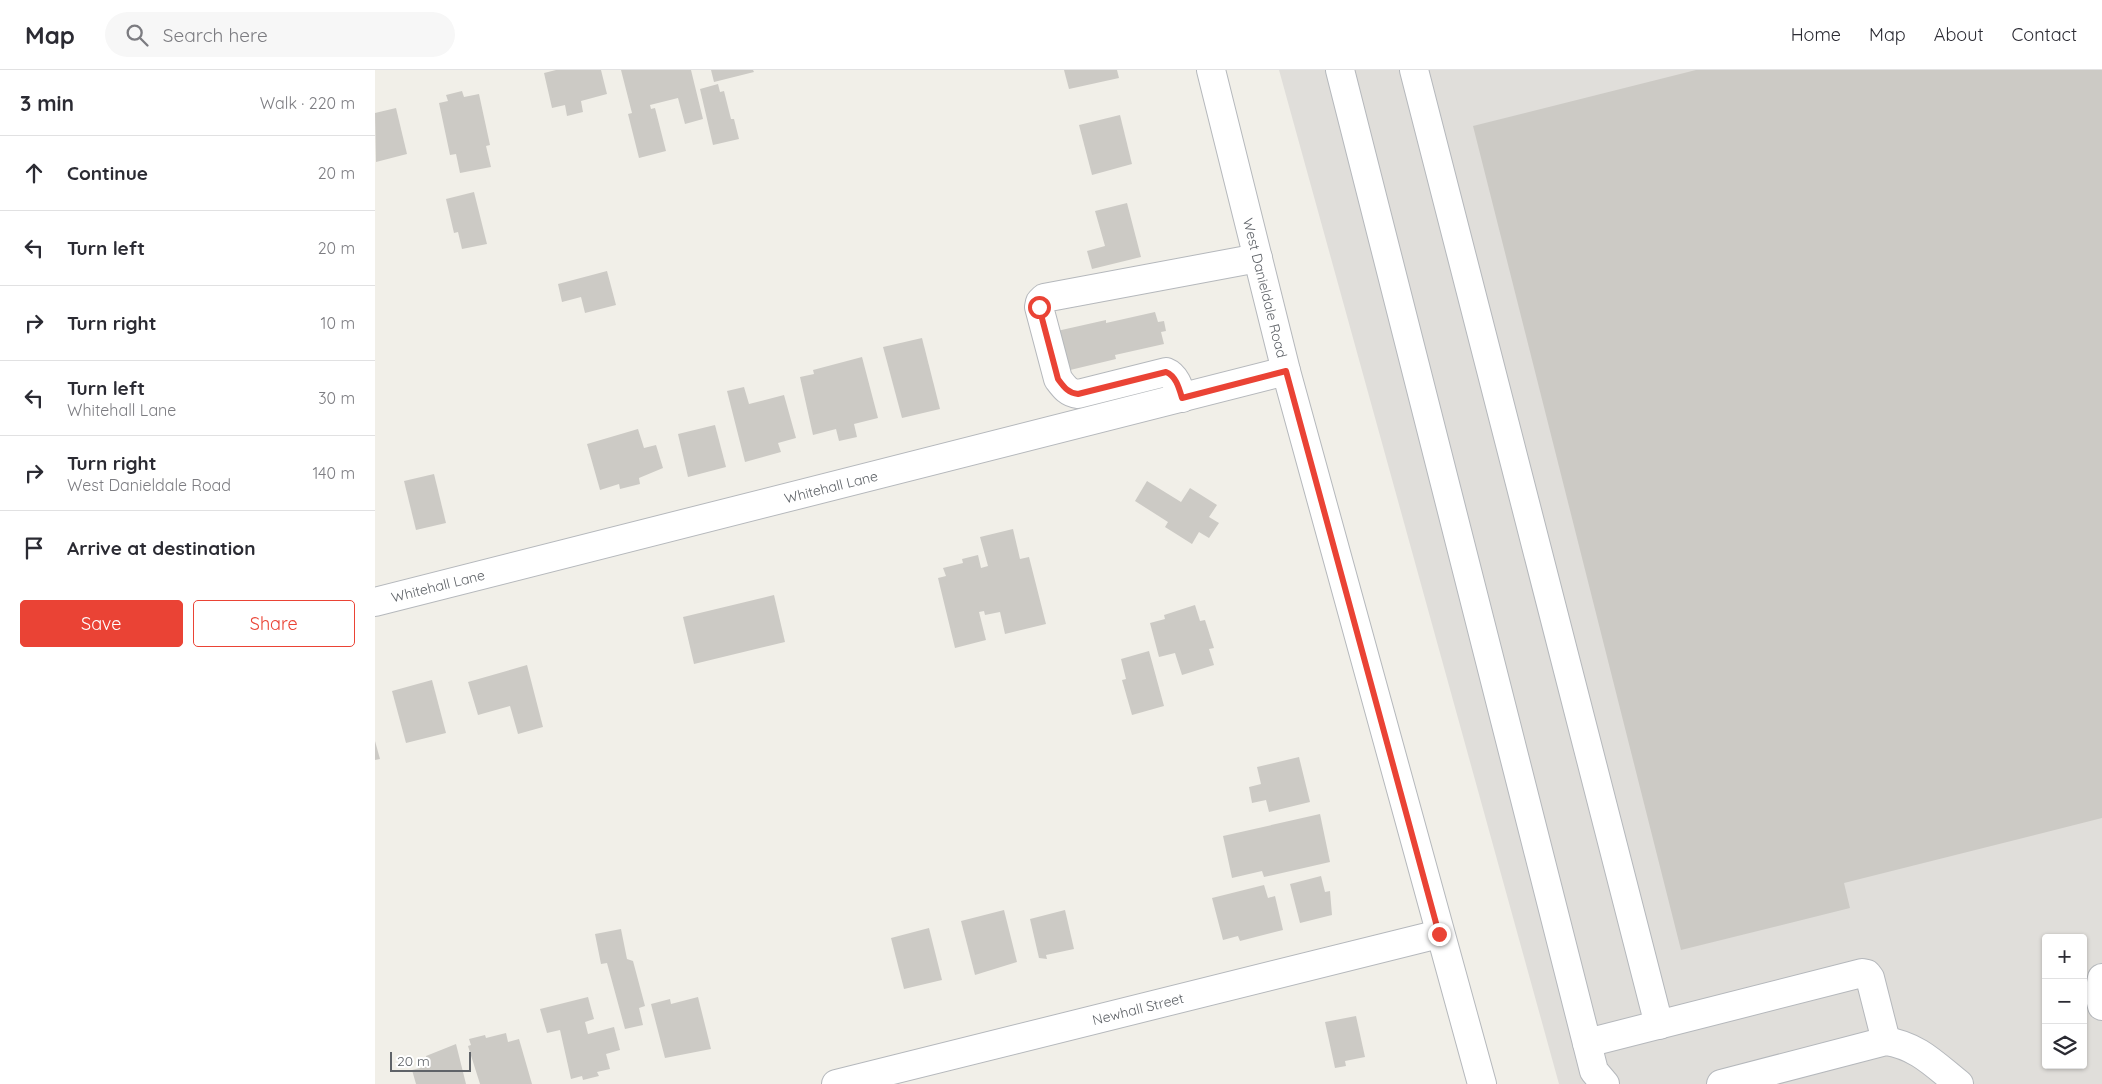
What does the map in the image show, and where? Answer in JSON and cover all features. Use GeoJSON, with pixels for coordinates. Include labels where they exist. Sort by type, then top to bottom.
{"type":"FeatureCollection","features":[{"type":"Feature","properties":{"kind":"street","name":"West Danieldale Road"},"geometry":{"type":"LineString","coordinates":[[1211,70],[1286,371],[1481,1084]]}},
{"type":"Feature","properties":{"kind":"street"},"geometry":{"type":"LineString","coordinates":[[1340,70],[1594,1071],[1605,1084]]}},
{"type":"Feature","properties":{"kind":"street"},"geometry":{"type":"LineString","coordinates":[[1415,70],[1659,1025]]}},
{"type":"Feature","properties":{"kind":"street"},"geometry":{"type":"LineString","coordinates":[[1182,398],[1178,384],[1166,372],[1078,394],[1064,388],[1058,379],[1039,307],[1040,302],[1044,298],[1258,258]]}},
{"type":"Feature","properties":{"kind":"street","name":"Whitehall Lane"},"geometry":{"type":"LineString","coordinates":[[375,602],[1286,371]]}},
{"type":"Feature","properties":{"kind":"street","name":"Newhall Street"},"geometry":{"type":"LineString","coordinates":[[836,1084],[1439,934]]}},
{"type":"Feature","properties":{"kind":"street"},"geometry":{"type":"LineString","coordinates":[[1587,1043],[1862,972],[1870,978],[1886,1041]]}},
{"type":"Feature","properties":{"kind":"street"},"geometry":{"type":"LineString","coordinates":[[2102,978],[2099,994],[2102,1006]]}},
{"type":"Feature","properties":{"kind":"street"},"geometry":{"type":"LineString","coordinates":[[1721,1084],[1886,1041],[1903,1044],[1921,1053],[1959,1084]]}},
{"type":"Feature","properties":{"kind":"shaded area"},"geometry":{"type":"Polygon","coordinates":[[[1279,70],[2102,70],[2102,1084],[1559,1084],[1279,70]]]}},
{"type":"Feature","properties":{"kind":"building"},"geometry":{"type":"Polygon","coordinates":[[[556,70],[601,70],[607,94],[581,101],[583,112],[567,116],[565,105],[552,108],[544,73],[556,70]]]}},
{"type":"Feature","properties":{"kind":"building"},"geometry":{"type":"Polygon","coordinates":[[[621,70],[691,70],[703,119],[685,124],[678,98],[650,105],[651,109],[655,108],[666,151],[639,158],[628,114],[632,113],[621,70]]]}},
{"type":"Feature","properties":{"kind":"building"},"geometry":{"type":"Polygon","coordinates":[[[711,70],[753,70],[754,72],[714,82],[711,70]]]}},
{"type":"Feature","properties":{"kind":"building"},"geometry":{"type":"Polygon","coordinates":[[[1064,70],[1117,70],[1119,78],[1069,89],[1064,70]]]}},
{"type":"Feature","properties":{"kind":"building"},"geometry":{"type":"Polygon","coordinates":[[[1696,70],[2102,70],[2102,818],[1844,883],[1850,908],[1681,950],[1473,126],[1696,70]]]}},
{"type":"Feature","properties":{"kind":"building"},"geometry":{"type":"Polygon","coordinates":[[[718,84],[720,92],[724,91],[731,119],[734,119],[739,139],[713,145],[700,89],[718,84]]]}},
{"type":"Feature","properties":{"kind":"building"},"geometry":{"type":"Polygon","coordinates":[[[462,91],[464,97],[479,94],[490,145],[486,146],[491,167],[460,173],[456,154],[450,155],[439,103],[448,101],[446,95],[462,91]]]}},
{"type":"Feature","properties":{"kind":"building"},"geometry":{"type":"Polygon","coordinates":[[[396,108],[407,154],[376,162],[375,113],[396,108]]]}},
{"type":"Feature","properties":{"kind":"building"},"geometry":{"type":"Polygon","coordinates":[[[1120,115],[1132,164],[1092,175],[1079,125],[1120,115]]]}},
{"type":"Feature","properties":{"kind":"building"},"geometry":{"type":"Polygon","coordinates":[[[474,192],[487,244],[462,249],[458,232],[454,233],[446,199],[474,192]]]}},
{"type":"Feature","properties":{"kind":"building"},"geometry":{"type":"Polygon","coordinates":[[[1127,203],[1141,257],[1092,269],[1087,251],[1105,246],[1095,211],[1127,203]]]}},
{"type":"Feature","properties":{"kind":"building"},"geometry":{"type":"Polygon","coordinates":[[[607,271],[616,305],[585,313],[581,297],[562,302],[558,284],[607,271]]]}},
{"type":"Feature","properties":{"kind":"building"},"geometry":{"type":"Polygon","coordinates":[[[1155,312],[1158,322],[1164,321],[1166,331],[1161,332],[1164,344],[1115,355],[1116,359],[1066,371],[1057,331],[1155,312]]]}},
{"type":"Feature","properties":{"kind":"building"},"geometry":{"type":"Polygon","coordinates":[[[922,338],[940,409],[902,418],[883,347],[922,338]]]}},
{"type":"Feature","properties":{"kind":"building"},"geometry":{"type":"Polygon","coordinates":[[[862,357],[878,418],[854,424],[857,437],[839,441],[836,429],[813,435],[800,377],[814,374],[813,370],[862,357]]]}},
{"type":"Feature","properties":{"kind":"building"},"geometry":{"type":"Polygon","coordinates":[[[744,387],[749,404],[784,395],[796,438],[778,443],[781,452],[745,462],[727,391],[744,387]]]}},
{"type":"Feature","properties":{"kind":"building"},"geometry":{"type":"Polygon","coordinates":[[[715,425],[726,467],[688,477],[678,434],[715,425]]]}},
{"type":"Feature","properties":{"kind":"building"},"geometry":{"type":"Polygon","coordinates":[[[638,429],[644,448],[656,445],[663,468],[639,478],[640,484],[620,489],[619,484],[600,490],[587,444],[638,429]]]}},
{"type":"Feature","properties":{"kind":"building"},"geometry":{"type":"Polygon","coordinates":[[[434,474],[446,523],[416,530],[404,481],[434,474]]]}},
{"type":"Feature","properties":{"kind":"building"},"geometry":{"type":"Polygon","coordinates":[[[1147,481],[1181,502],[1190,488],[1217,505],[1209,517],[1219,523],[1209,538],[1199,532],[1192,544],[1165,527],[1168,522],[1135,501],[1147,481]]]}},
{"type":"Feature","properties":{"kind":"building"},"geometry":{"type":"Polygon","coordinates":[[[1013,529],[1020,559],[1029,557],[1046,624],[1005,634],[1000,612],[985,615],[984,611],[979,612],[986,640],[955,648],[938,578],[946,576],[943,568],[963,563],[962,559],[978,555],[981,568],[988,566],[980,537],[1013,529]]]}},
{"type":"Feature","properties":{"kind":"building"},"geometry":{"type":"Polygon","coordinates":[[[774,595],[785,642],[694,664],[683,617],[774,595]]]}},
{"type":"Feature","properties":{"kind":"building"},"geometry":{"type":"Polygon","coordinates":[[[1195,605],[1200,621],[1205,620],[1214,648],[1209,649],[1214,665],[1182,675],[1175,653],[1159,657],[1150,623],[1165,619],[1164,615],[1195,605]]]}},
{"type":"Feature","properties":{"kind":"building"},"geometry":{"type":"Polygon","coordinates":[[[1149,651],[1164,706],[1132,715],[1122,680],[1126,679],[1121,659],[1149,651]]]}},
{"type":"Feature","properties":{"kind":"building"},"geometry":{"type":"Polygon","coordinates":[[[527,665],[543,727],[518,734],[510,706],[478,715],[468,682],[527,665]]]}},
{"type":"Feature","properties":{"kind":"building"},"geometry":{"type":"Polygon","coordinates":[[[432,680],[446,733],[406,743],[392,691],[432,680]]]}},
{"type":"Feature","properties":{"kind":"building"},"geometry":{"type":"Polygon","coordinates":[[[375,741],[380,759],[375,760],[375,741]]]}},
{"type":"Feature","properties":{"kind":"building"},"geometry":{"type":"Polygon","coordinates":[[[1299,757],[1310,802],[1269,812],[1266,800],[1252,803],[1249,787],[1261,784],[1257,767],[1299,757]]]}},
{"type":"Feature","properties":{"kind":"building"},"geometry":{"type":"Polygon","coordinates":[[[1320,814],[1330,862],[1264,877],[1262,871],[1232,878],[1223,836],[1320,814]]]}},
{"type":"Feature","properties":{"kind":"building"},"geometry":{"type":"Polygon","coordinates":[[[1321,876],[1325,892],[1330,891],[1332,915],[1300,923],[1290,884],[1321,876]]]}},
{"type":"Feature","properties":{"kind":"building"},"geometry":{"type":"Polygon","coordinates":[[[1264,885],[1268,898],[1275,896],[1283,930],[1240,941],[1238,936],[1223,940],[1212,898],[1264,885]]]}},
{"type":"Feature","properties":{"kind":"building"},"geometry":{"type":"Polygon","coordinates":[[[1004,910],[1017,962],[975,975],[961,921],[1004,910]]]}},
{"type":"Feature","properties":{"kind":"building"},"geometry":{"type":"Polygon","coordinates":[[[1065,910],[1074,949],[1046,955],[1047,959],[1039,958],[1030,919],[1065,910]]]}},
{"type":"Feature","properties":{"kind":"building"},"geometry":{"type":"Polygon","coordinates":[[[929,928],[942,980],[904,989],[891,938],[929,928]]]}},
{"type":"Feature","properties":{"kind":"building"},"geometry":{"type":"Polygon","coordinates":[[[621,929],[627,959],[633,961],[645,1006],[639,1008],[643,1025],[625,1029],[607,963],[601,964],[595,934],[621,929]]]}},
{"type":"Feature","properties":{"kind":"building"},"geometry":{"type":"Polygon","coordinates":[[[588,997],[594,1019],[585,1022],[588,1034],[614,1027],[620,1050],[606,1054],[610,1069],[597,1072],[599,1076],[583,1080],[582,1076],[571,1079],[560,1030],[547,1033],[540,1009],[588,997]]]}},
{"type":"Feature","properties":{"kind":"building"},"geometry":{"type":"Polygon","coordinates":[[[698,997],[711,1049],[665,1058],[651,1004],[670,999],[671,1004],[698,997]]]}},
{"type":"Feature","properties":{"kind":"building"},"geometry":{"type":"Polygon","coordinates":[[[1356,1016],[1365,1057],[1345,1061],[1346,1066],[1335,1068],[1325,1022],[1356,1016]]]}},
{"type":"Feature","properties":{"kind":"building"},"geometry":{"type":"Polygon","coordinates":[[[506,1033],[508,1042],[519,1039],[532,1084],[480,1084],[468,1046],[471,1045],[469,1039],[485,1035],[486,1038],[506,1033]]]}},
{"type":"Feature","properties":{"kind":"building"},"geometry":{"type":"Polygon","coordinates":[[[456,1044],[466,1084],[416,1084],[412,1070],[428,1066],[426,1056],[456,1044]]]}},
{"type":"Feature","properties":{"kind":"route"},"geometry":{"type":"LineString","coordinates":[[1039,307],[1058,379],[1064,388],[1072,393],[1078,394],[1166,372],[1178,384],[1182,398],[1286,371],[1439,934]]}}]}
